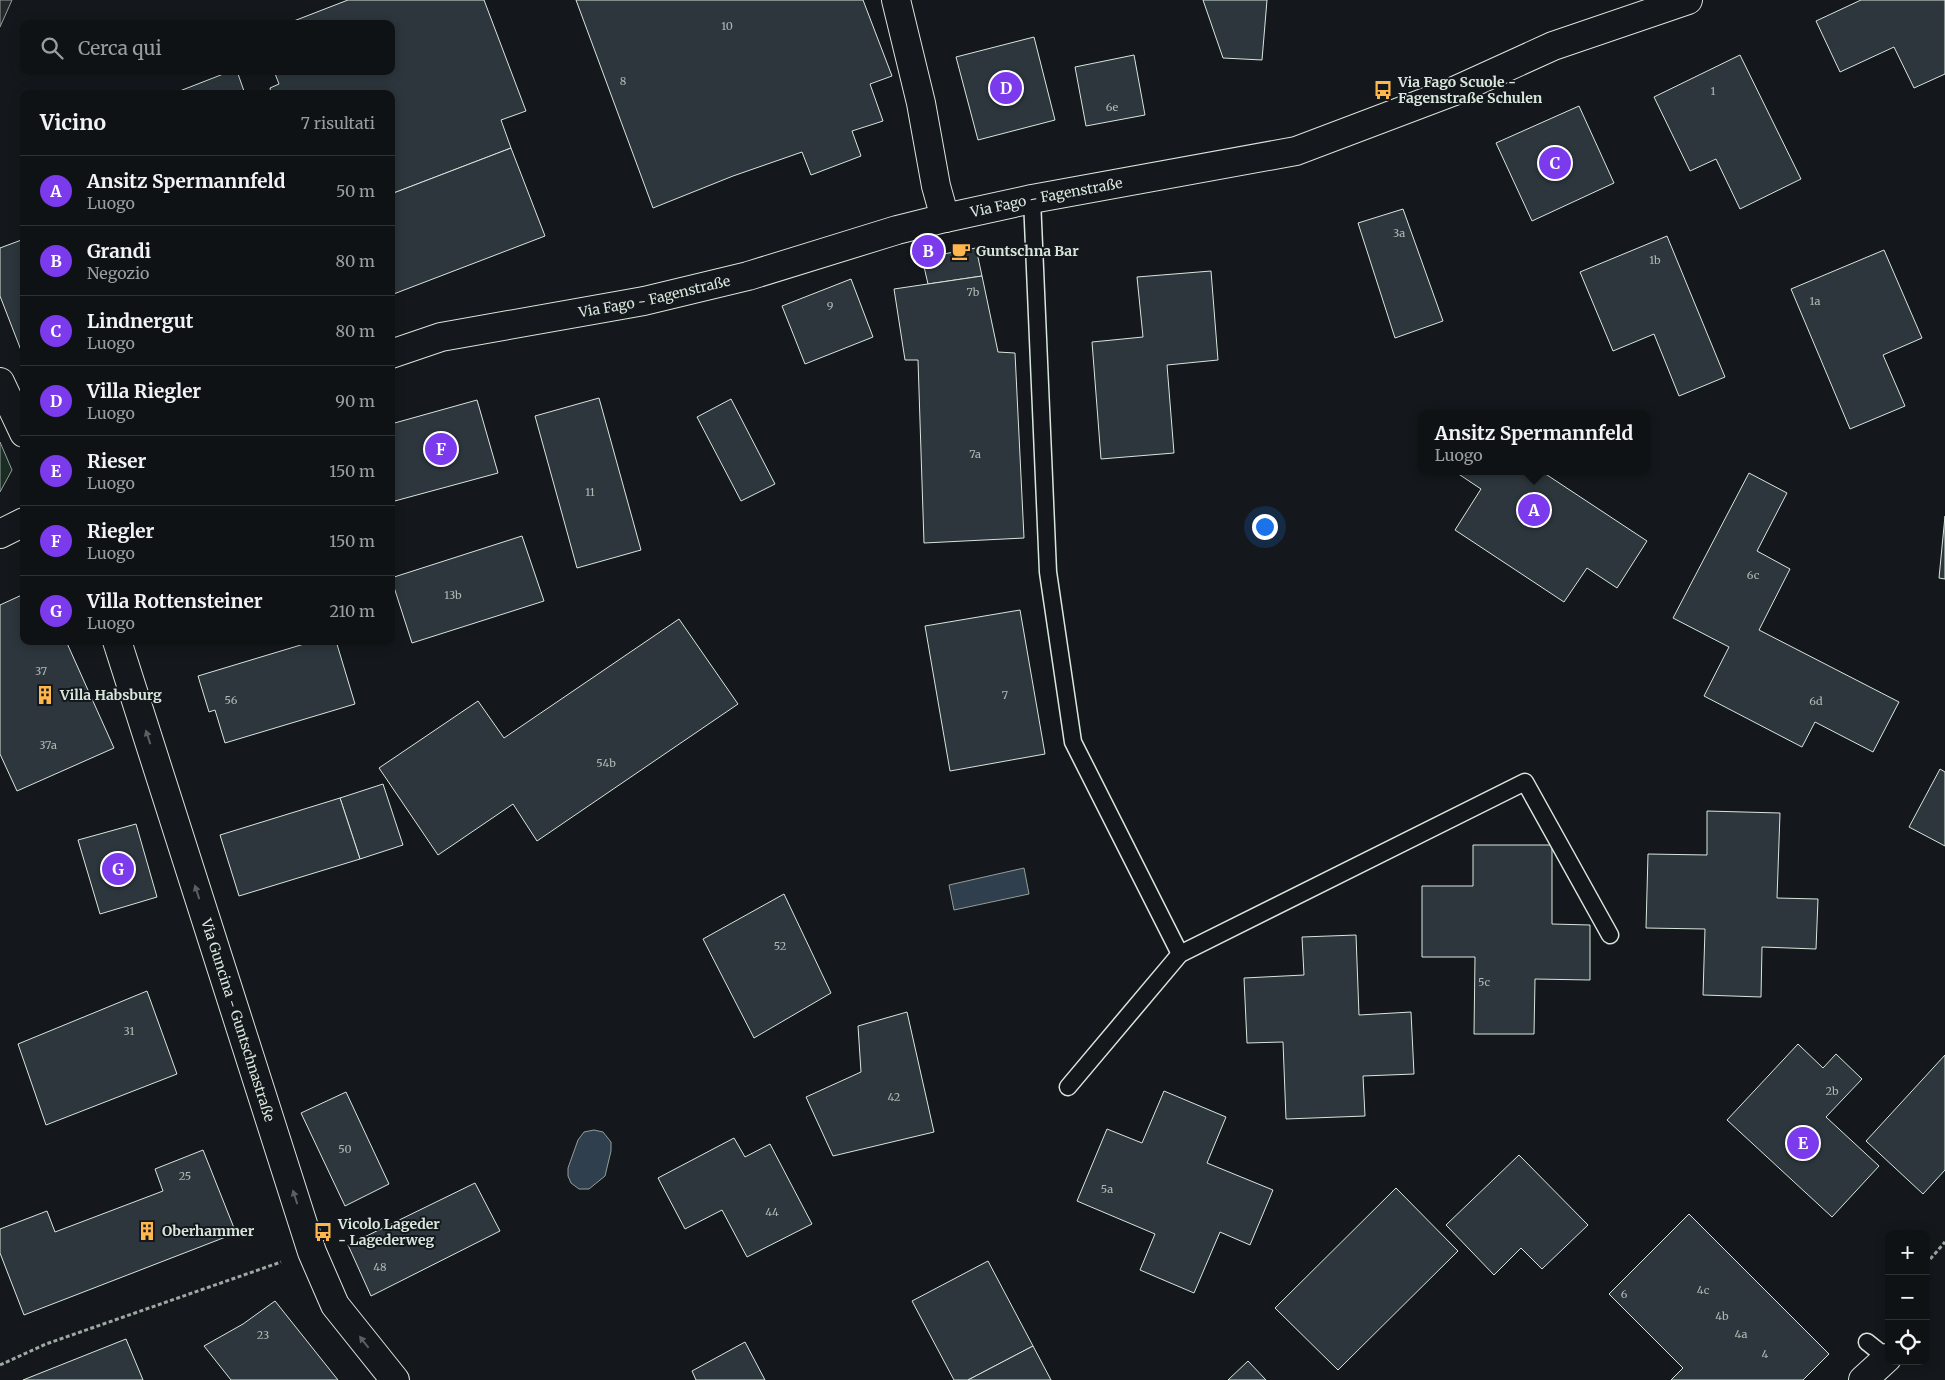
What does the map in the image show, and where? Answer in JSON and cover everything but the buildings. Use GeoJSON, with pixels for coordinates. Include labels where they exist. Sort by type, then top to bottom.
{"type":"FeatureCollection","features":[{"type":"Feature","properties":{"kind":"street"},"geometry":{"type":"LineString","coordinates":[[896,0],[921,103],[936,186],[945,218]]}},
{"type":"Feature","properties":{"kind":"street","name":"Via Fago - Fagenstraße"},"geometry":{"type":"LineString","coordinates":[[395,353],[441,337],[644,301],[729,280],[896,230],[945,218],[1032,199],[1296,151],[1452,92],[1553,46],[1688,0]]}},
{"type":"Feature","properties":{"kind":"street"},"geometry":{"type":"LineString","coordinates":[[0,382],[20,424]]}},
{"type":"Feature","properties":{"kind":"street"},"geometry":{"type":"LineString","coordinates":[[0,534],[20,524]]}},
{"type":"Feature","properties":{"kind":"street","name":"Via Guncina - Guntschnastraße"},"geometry":{"type":"LineString","coordinates":[[118,645],[312,1252],[335,1305],[395,1380]]}},
{"type":"Feature","properties":{"kind":"street"},"geometry":{"type":"LineString","coordinates":[[1863,1380],[1877,1350]]}},
{"type":"Feature","properties":{"kind":"lane"},"geometry":{"type":"LineString","coordinates":[[1032,199],[1048,572],[1073,742],[1180,954]]}},
{"type":"Feature","properties":{"kind":"lane"},"geometry":{"type":"LineString","coordinates":[[1068,1087],[1180,954],[1525,782],[1610,935]]}},
{"type":"Feature","properties":{"kind":"path"},"geometry":{"type":"LineString","coordinates":[[1930,1259],[1945,1242]]}},
{"type":"Feature","properties":{"kind":"path"},"geometry":{"type":"LineString","coordinates":[[0,1365],[46,1344],[312,1252]]}},
{"type":"Feature","properties":{"kind":"green space"},"geometry":{"type":"Polygon","coordinates":[[[0,442],[12,470],[0,492],[0,442]]]}},
{"type":"Feature","properties":{"kind":"shaded area"},"geometry":{"type":"Polygon","coordinates":[[[0,0],[12,0],[0,27],[0,0]]]}},
{"type":"Feature","properties":{"kind":"water"},"geometry":{"type":"Polygon","coordinates":[[[1024,868],[1029,894],[954,910],[949,885],[1024,868]]]}},
{"type":"Feature","properties":{"kind":"water"},"geometry":{"type":"Polygon","coordinates":[[[594,1130],[603,1132],[611,1142],[611,1151],[605,1176],[589,1189],[579,1189],[571,1183],[568,1176],[568,1168],[578,1140],[584,1132],[594,1130]]]}},
{"type":"Feature","properties":{"kind":"place","name":"Villa Riegler"},"geometry":{"type":"Point","coordinates":[1006,88]}},
{"type":"Feature","properties":{"kind":"place","name":"Via Fago Scuole - Fagenstraße Schulen"},"geometry":{"type":"Point","coordinates":[1383,90]}},
{"type":"Feature","properties":{"kind":"place","name":"Lindnergut"},"geometry":{"type":"Point","coordinates":[1555,163]}},
{"type":"Feature","properties":{"kind":"place","name":"Grandi"},"geometry":{"type":"Point","coordinates":[928,251]}},
{"type":"Feature","properties":{"kind":"place","name":"Guntschna Bar"},"geometry":{"type":"Point","coordinates":[961,251]}},
{"type":"Feature","properties":{"kind":"place","name":"Riegler"},"geometry":{"type":"Point","coordinates":[441,449]}},
{"type":"Feature","properties":{"kind":"place","name":"Ansitz Spermannfeld"},"geometry":{"type":"Point","coordinates":[1534,510]}},
{"type":"Feature","properties":{"kind":"place","name":"Villa Habsburg"},"geometry":{"type":"Point","coordinates":[45,695]}},
{"type":"Feature","properties":{"kind":"place","name":"Villa Rottensteiner"},"geometry":{"type":"Point","coordinates":[118,869]}},
{"type":"Feature","properties":{"kind":"place","name":"Rieser"},"geometry":{"type":"Point","coordinates":[1803,1143]}},
{"type":"Feature","properties":{"kind":"place","name":"Oberhammer"},"geometry":{"type":"Point","coordinates":[147,1231]}},
{"type":"Feature","properties":{"kind":"place","name":"Vicolo Lageder - Lagederweg"},"geometry":{"type":"Point","coordinates":[323,1232]}}]}
